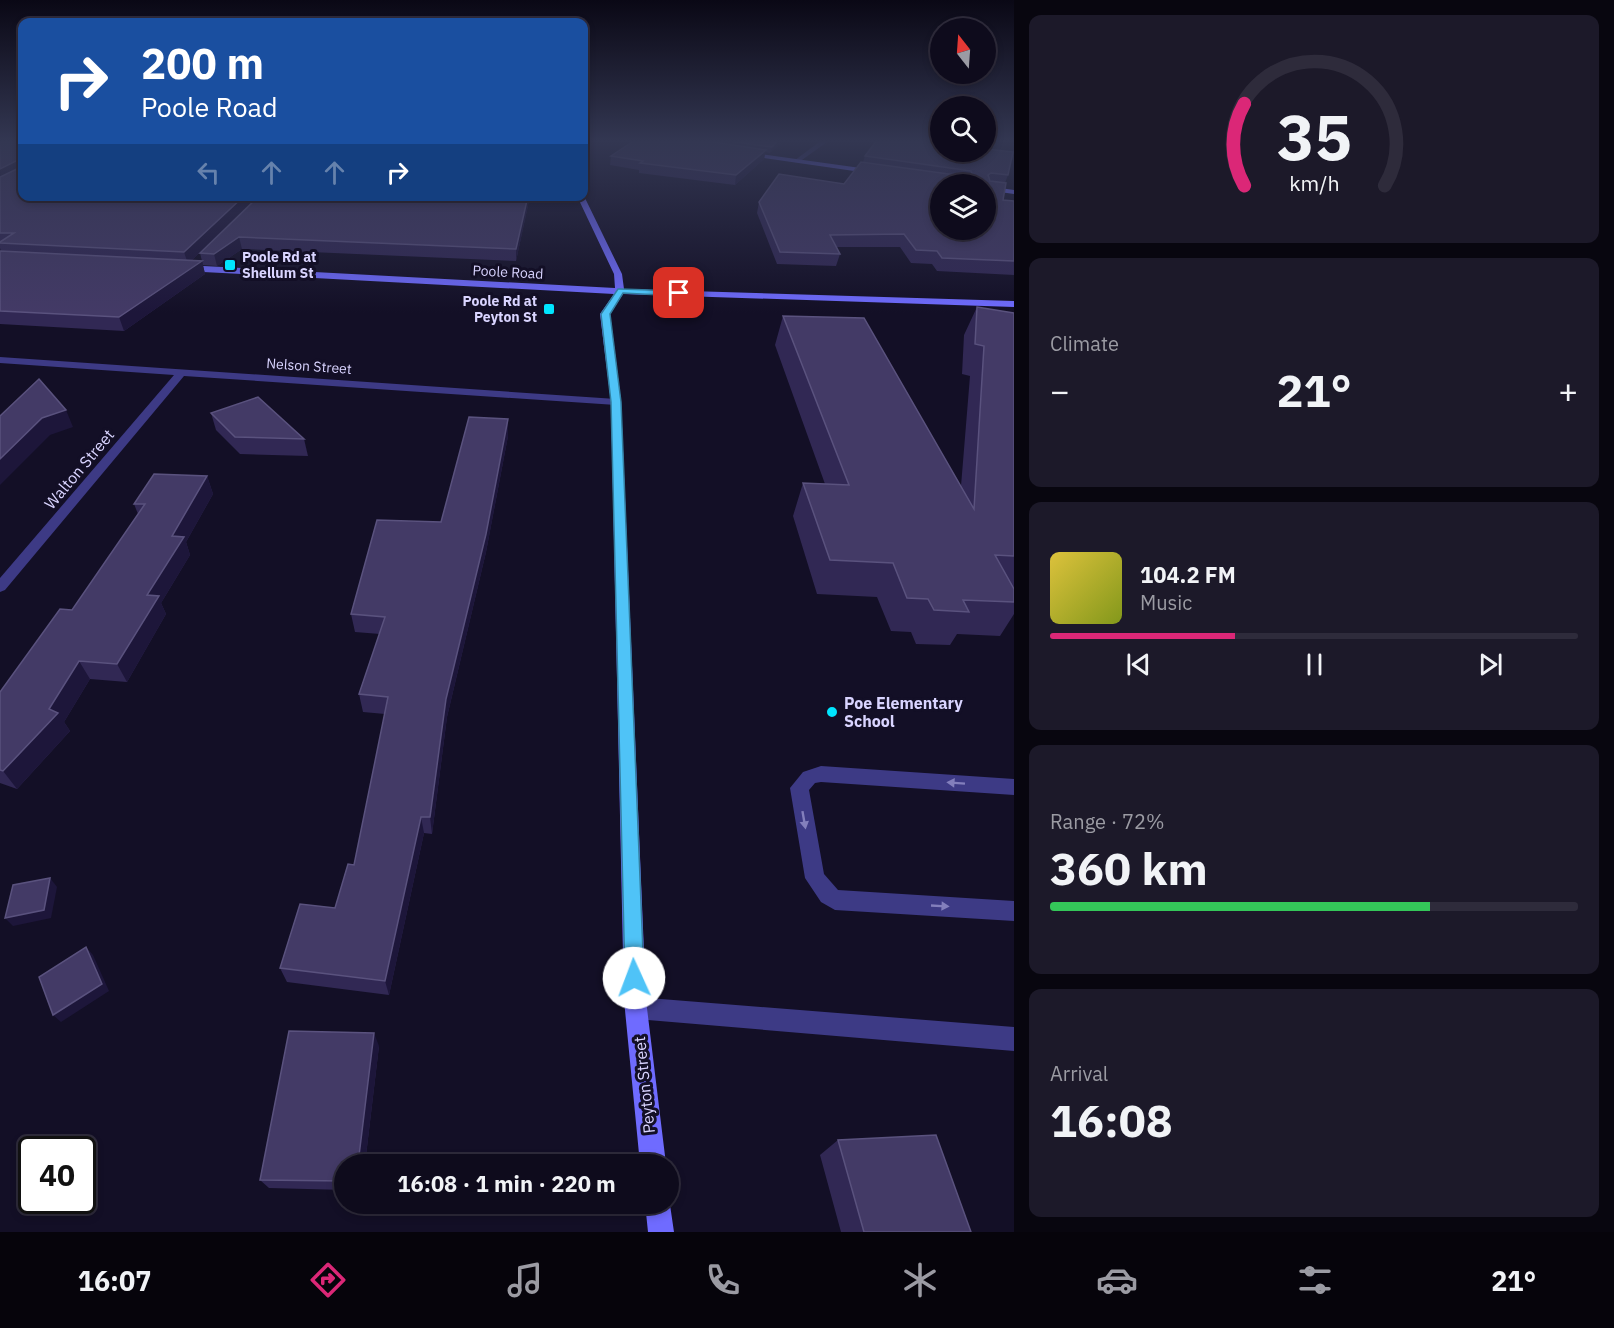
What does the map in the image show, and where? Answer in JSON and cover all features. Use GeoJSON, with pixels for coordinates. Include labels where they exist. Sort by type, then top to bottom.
{"type":"FeatureCollection","features":[{"type":"Feature","properties":{"kind":"street"},"geometry":{"type":"LineString","coordinates":[[582,201],[618,274],[620,291]]}},
{"type":"Feature","properties":{"kind":"street"},"geometry":{"type":"LineString","coordinates":[[191,269],[201,259]]}},
{"type":"Feature","properties":{"kind":"street","name":"Poole Road"},"geometry":{"type":"LineString","coordinates":[[179,268],[620,291],[1014,304]]}},
{"type":"Feature","properties":{"kind":"street","name":"Peyton Street"},"geometry":{"type":"LineString","coordinates":[[620,291],[605,314],[616,402],[636,1008],[652,1154]]}},
{"type":"Feature","properties":{"kind":"street","name":"Nelson Street"},"geometry":{"type":"LineString","coordinates":[[0,360],[616,402]]}},
{"type":"Feature","properties":{"kind":"street","name":"Walton Street"},"geometry":{"type":"LineString","coordinates":[[0,587],[182,372]]}},
{"type":"Feature","properties":{"kind":"street"},"geometry":{"type":"LineString","coordinates":[[1014,787],[821,774],[809,777],[799,788],[815,878],[828,895],[835,900],[1014,911]]}},
{"type":"Feature","properties":{"kind":"street"},"geometry":{"type":"LineString","coordinates":[[636,1008],[1014,1040]]}},
{"type":"Feature","properties":{"kind":"street"},"geometry":{"type":"LineString","coordinates":[[659,1214],[661,1232]]}},
{"type":"Feature","properties":{"kind":"building"},"geometry":{"type":"Polygon","coordinates":[[[0,197],[18,197],[18,201],[239,201],[184,252],[0,243],[14,233],[0,233],[0,197]]]}},
{"type":"Feature","properties":{"kind":"building"},"geometry":{"type":"Polygon","coordinates":[[[762,197],[930,197],[930,240],[996,240],[996,197],[1014,201],[1014,261],[942,258],[937,251],[916,250],[904,234],[830,235],[840,254],[780,252],[759,202],[762,197]]]}},
{"type":"Feature","properties":{"kind":"building"},"geometry":{"type":"Polygon","coordinates":[[[254,201],[527,201],[516,249],[239,237],[214,254],[200,253],[254,201]]]}},
{"type":"Feature","properties":{"kind":"building"},"geometry":{"type":"Polygon","coordinates":[[[0,251],[202,261],[119,317],[0,311],[0,251]]]}},
{"type":"Feature","properties":{"kind":"building"},"geometry":{"type":"Polygon","coordinates":[[[977,307],[1014,313],[1014,556],[995,555],[1014,589],[1014,602],[963,600],[969,612],[934,610],[928,599],[907,598],[893,563],[830,560],[803,483],[849,485],[783,316],[864,318],[974,509],[984,346],[975,344],[977,307]]]}},
{"type":"Feature","properties":{"kind":"building"},"geometry":{"type":"Polygon","coordinates":[[[39,379],[66,410],[42,418],[0,459],[0,416],[39,379]]]}},
{"type":"Feature","properties":{"kind":"building"},"geometry":{"type":"Polygon","coordinates":[[[258,397],[304,439],[235,437],[211,413],[258,397]]]}},
{"type":"Feature","properties":{"kind":"building"},"geometry":{"type":"Polygon","coordinates":[[[469,417],[508,419],[486,534],[446,699],[430,817],[421,817],[385,981],[280,968],[300,904],[335,908],[348,864],[354,865],[388,697],[359,694],[385,617],[351,614],[377,520],[441,522],[469,417]]]}},
{"type":"Feature","properties":{"kind":"building"},"geometry":{"type":"Polygon","coordinates":[[[154,474],[207,476],[172,536],[184,537],[147,595],[159,596],[117,664],[79,661],[49,709],[58,713],[3,771],[0,770],[0,692],[60,609],[72,610],[145,504],[134,504],[154,474]]]}},
{"type":"Feature","properties":{"kind":"building"},"geometry":{"type":"Polygon","coordinates":[[[50,878],[44,910],[5,918],[13,885],[50,878]]]}},
{"type":"Feature","properties":{"kind":"building"},"geometry":{"type":"Polygon","coordinates":[[[86,947],[102,984],[53,1015],[39,977],[86,947]]]}},
{"type":"Feature","properties":{"kind":"building"},"geometry":{"type":"Polygon","coordinates":[[[289,1031],[374,1033],[359,1154],[334,1154],[334,1181],[260,1180],[289,1031]]]}},
{"type":"Feature","properties":{"kind":"building"},"geometry":{"type":"Polygon","coordinates":[[[936,1135],[971,1232],[864,1232],[838,1140],[936,1135]]]}},
{"type":"Feature","properties":{"kind":"place","name":"Poole Rd at Shellum St"},"geometry":{"type":"Point","coordinates":[230,265]}},
{"type":"Feature","properties":{"kind":"place","name":"Poole Rd at Peyton St"},"geometry":{"type":"Point","coordinates":[549,309]}},
{"type":"Feature","properties":{"kind":"place","name":"Poe Elementary School"},"geometry":{"type":"Point","coordinates":[832,712]}},
{"type":"Feature","properties":{"kind":"route"},"geometry":{"type":"LineString","coordinates":[[634,978],[616,402],[605,314],[620,291],[679,293]]}}]}
